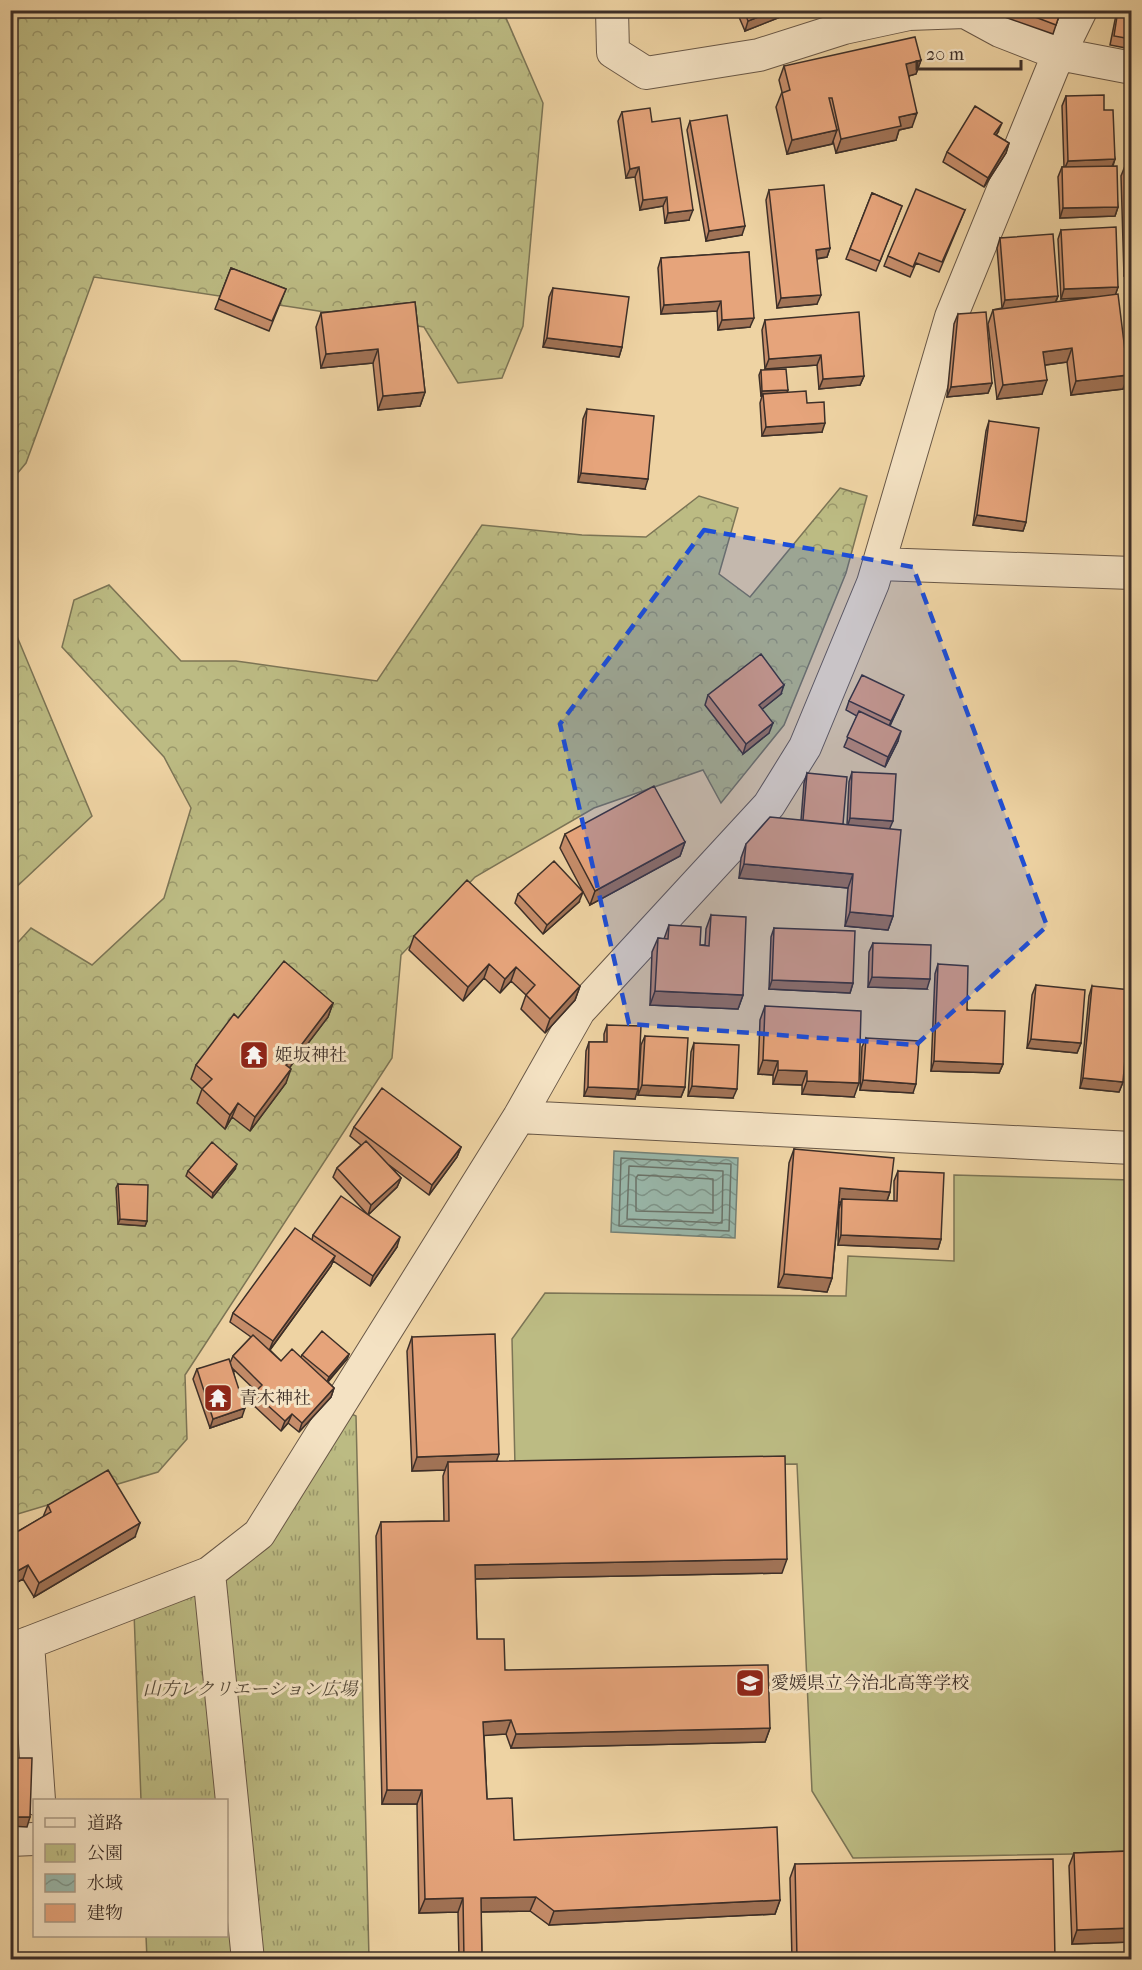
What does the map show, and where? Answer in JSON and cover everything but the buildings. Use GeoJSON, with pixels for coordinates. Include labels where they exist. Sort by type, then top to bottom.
{"type":"FeatureCollection","features":[{"type":"Feature","properties":{"kind":"street"},"geometry":{"type":"LineString","coordinates":[[612,10],[613,52],[646,73],[759,55],[844,28],[909,14],[965,12],[974,13],[1000,31],[1059,54],[1131,68]]}},
{"type":"Feature","properties":{"kind":"street"},"geometry":{"type":"LineString","coordinates":[[39,1799],[19,1647],[210,1573],[258,1534],[519,1117],[579,1011],[769,805],[805,747],[879,564],[951,317],[1059,54],[1081,10]]}},
{"type":"Feature","properties":{"kind":"street"},"geometry":{"type":"LineString","coordinates":[[879,564],[1131,573]]}},
{"type":"Feature","properties":{"kind":"street"},"geometry":{"type":"LineString","coordinates":[[519,1117],[1131,1148]]}},
{"type":"Feature","properties":{"kind":"street"},"geometry":{"type":"LineString","coordinates":[[210,1573],[248,1959]]}},
{"type":"Feature","properties":{"kind":"street"},"geometry":{"type":"LineString","coordinates":[[10,1840],[33,1839]]}},
{"type":"Feature","properties":{"kind":"highlighted area"},"geometry":{"type":"Polygon","coordinates":[[[704,530],[913,567],[1047,926],[916,1045],[629,1024],[560,724],[704,530]]]}},
{"type":"Feature","properties":{"kind":"green space"},"geometry":{"type":"Polygon","coordinates":[[[11,11],[503,11],[543,103],[523,326],[502,378],[458,383],[424,327],[94,277],[26,463],[11,481],[11,11]]]}},
{"type":"Feature","properties":{"kind":"green space"},"geometry":{"type":"Polygon","coordinates":[[[840,488],[867,496],[846,573],[784,725],[721,803],[703,770],[594,808],[475,877],[401,955],[392,1058],[185,1375],[187,1439],[158,1472],[11,1516],[11,950],[31,928],[92,965],[164,898],[191,808],[164,757],[62,647],[74,600],[109,585],[181,661],[236,661],[377,681],[482,525],[582,535],[646,537],[699,496],[738,508],[719,574],[750,597],[840,488]]]}},
{"type":"Feature","properties":{"kind":"green space"},"geometry":{"type":"Polygon","coordinates":[[[11,622],[92,816],[10,892],[11,622]]]}},
{"type":"Feature","properties":{"kind":"green space"},"geometry":{"type":"Polygon","coordinates":[[[954,1175],[1131,1180],[1131,1853],[853,1858],[812,1791],[797,1464],[515,1466],[512,1339],[545,1293],[846,1296],[848,1256],[954,1261],[954,1175]]]}},
{"type":"Feature","properties":{"kind":"green space","name":"山方レクリエーション広場"},"geometry":{"type":"Polygon","coordinates":[[[347,1412],[356,1416],[369,1959],[147,1959],[146,1937],[228,1937],[228,1799],[141,1799],[134,1612],[224,1574],[347,1412]]]}},
{"type":"Feature","properties":{"kind":"water"},"geometry":{"type":"Polygon","coordinates":[[[614,1151],[738,1158],[735,1238],[611,1232],[614,1151]]]}},
{"type":"Feature","properties":{"kind":"place","name":"姫坂神社"},"geometry":{"type":"Point","coordinates":[254,1055]}},
{"type":"Feature","properties":{"kind":"place","name":"青木神社"},"geometry":{"type":"Point","coordinates":[218,1398]}},
{"type":"Feature","properties":{"kind":"place","name":"愛媛県立今治北高等学校"},"geometry":{"type":"Point","coordinates":[750,1683]}}]}
